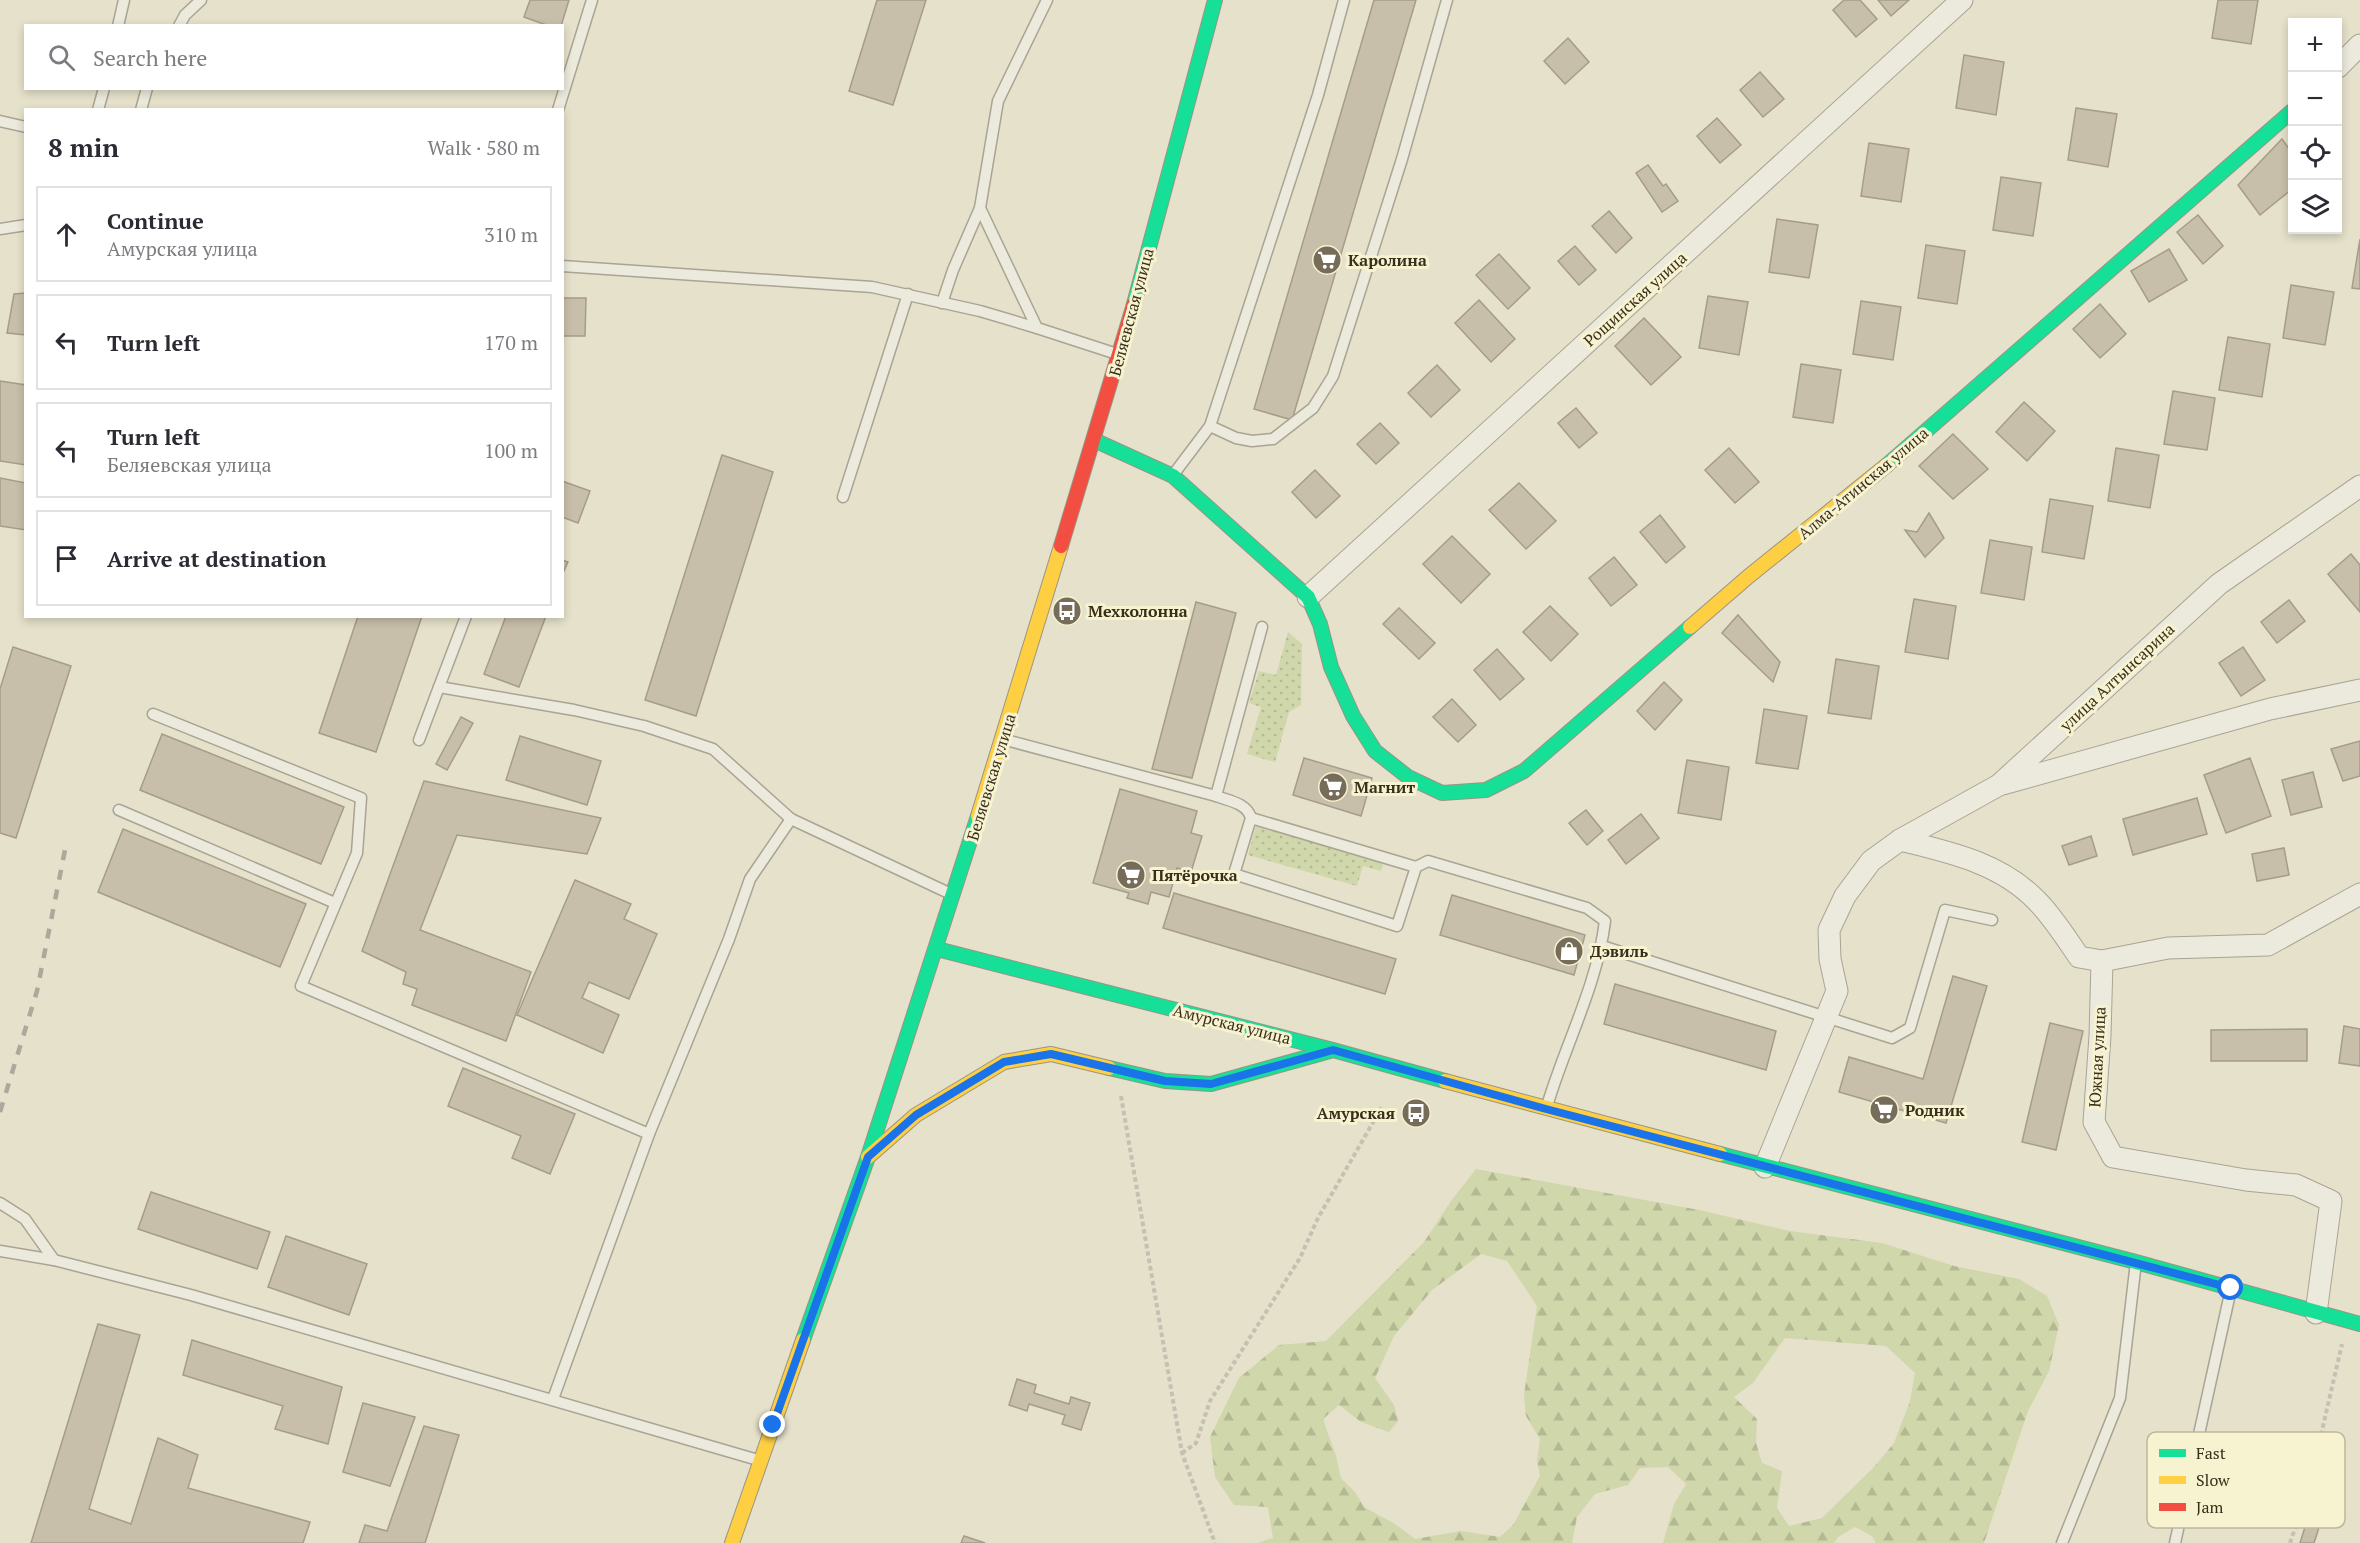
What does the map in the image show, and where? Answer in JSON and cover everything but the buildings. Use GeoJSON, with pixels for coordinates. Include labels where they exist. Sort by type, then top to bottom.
{"type":"FeatureCollection","features":[{"type":"Feature","properties":{"kind":"street","name":"Беляевская улица"},"geometry":{"type":"LineString","coordinates":[[732,1543],[868,1157],[938,949],[1120,354],[1215,0]]}},
{"type":"Feature","properties":{"kind":"street","name":"Рощинская улица"},"geometry":{"type":"LineString","coordinates":[[1308,597],[1962,0]]}},
{"type":"Feature","properties":{"kind":"street"},"geometry":{"type":"LineString","coordinates":[[2342,62],[2360,45]]}},
{"type":"Feature","properties":{"kind":"street","name":"Алма-Атинская улица"},"geometry":{"type":"LineString","coordinates":[[1308,597],[1320,624],[1331,667],[1353,716],[1375,751],[1408,777],[1442,793],[1486,790],[1524,771],[1749,576],[1866,483],[2288,114]]}},
{"type":"Feature","properties":{"kind":"street"},"geometry":{"type":"LineString","coordinates":[[1094,440],[1173,476],[1308,597]]}},
{"type":"Feature","properties":{"kind":"street","name":"улица Алтынсарина"},"geometry":{"type":"LineString","coordinates":[[1765,1167],[1837,991],[1830,959],[1829,930],[1845,896],[1871,861],[1900,840],[2000,785],[2219,584],[2360,486]]}},
{"type":"Feature","properties":{"kind":"street"},"geometry":{"type":"LineString","coordinates":[[2000,785],[2270,709],[2360,690]]}},
{"type":"Feature","properties":{"kind":"street"},"geometry":{"type":"LineString","coordinates":[[1900,840],[1954,854],[1998,870],[2037,901],[2079,957],[2102,961],[2168,948],[2268,945],[2360,894]]}},
{"type":"Feature","properties":{"kind":"street","name":"Амурская улица"},"geometry":{"type":"LineString","coordinates":[[938,949],[1333,1050],[1546,1109],[2136,1262],[2354,1322]]}},
{"type":"Feature","properties":{"kind":"street","name":"Южная улица"},"geometry":{"type":"LineString","coordinates":[[2102,961],[2094,1122],[2113,1157],[2246,1180],[2296,1185],[2331,1201],[2316,1312]]}},
{"type":"Feature","properties":{"kind":"street"},"geometry":{"type":"LineString","coordinates":[[868,1157],[916,1115],[1004,1062],[1051,1054],[1165,1081],[1211,1084],[1333,1050]]}},
{"type":"Feature","properties":{"kind":"lane"},"geometry":{"type":"LineString","coordinates":[[118,24],[124,0]]}},
{"type":"Feature","properties":{"kind":"lane"},"geometry":{"type":"LineString","coordinates":[[179,24],[201,0]]}},
{"type":"Feature","properties":{"kind":"lane"},"geometry":{"type":"LineString","coordinates":[[559,108],[592,0]]}},
{"type":"Feature","properties":{"kind":"lane"},"geometry":{"type":"LineString","coordinates":[[942,303],[953,270],[981,208],[998,101],[1047,0]]}},
{"type":"Feature","properties":{"kind":"lane"},"geometry":{"type":"LineString","coordinates":[[1173,476],[1210,426],[1318,95],[1344,0]]}},
{"type":"Feature","properties":{"kind":"lane"},"geometry":{"type":"LineString","coordinates":[[1210,426],[1236,438],[1252,441],[1273,439],[1312,408],[1332,376],[1402,159],[1447,0]]}},
{"type":"Feature","properties":{"kind":"lane"},"geometry":{"type":"LineString","coordinates":[[99,108],[103,90]]}},
{"type":"Feature","properties":{"kind":"lane"},"geometry":{"type":"LineString","coordinates":[[142,108],[146,90]]}},
{"type":"Feature","properties":{"kind":"lane"},"geometry":{"type":"LineString","coordinates":[[0,121],[24,127]]}},
{"type":"Feature","properties":{"kind":"lane"},"geometry":{"type":"LineString","coordinates":[[981,208],[1037,328]]}},
{"type":"Feature","properties":{"kind":"lane"},"geometry":{"type":"LineString","coordinates":[[0,229],[24,225]]}},
{"type":"Feature","properties":{"kind":"lane"},"geometry":{"type":"LineString","coordinates":[[564,266],[872,287],[980,311],[1120,354]]}},
{"type":"Feature","properties":{"kind":"lane"},"geometry":{"type":"LineString","coordinates":[[843,497],[908,294]]}},
{"type":"Feature","properties":{"kind":"lane"},"geometry":{"type":"LineString","coordinates":[[419,740],[465,618]]}},
{"type":"Feature","properties":{"kind":"lane"},"geometry":{"type":"LineString","coordinates":[[1216,796],[1262,627]]}},
{"type":"Feature","properties":{"kind":"lane"},"geometry":{"type":"LineString","coordinates":[[439,687],[574,710],[633,723],[713,749],[791,819],[954,896]]}},
{"type":"Feature","properties":{"kind":"lane"},"geometry":{"type":"LineString","coordinates":[[153,714],[361,798],[357,853],[301,986],[649,1134]]}},
{"type":"Feature","properties":{"kind":"lane"},"geometry":{"type":"LineString","coordinates":[[1002,739],[1216,796],[1242,806],[1249,810],[1251,818],[1234,874],[1398,926],[1416,867]]}},
{"type":"Feature","properties":{"kind":"lane"},"geometry":{"type":"LineString","coordinates":[[119,810],[335,903]]}},
{"type":"Feature","properties":{"kind":"lane"},"geometry":{"type":"LineString","coordinates":[[1251,818],[1416,867],[1428,861],[1587,908],[1605,921],[1602,946],[1570,1042],[1558,1068],[1546,1109]]}},
{"type":"Feature","properties":{"kind":"lane"},"geometry":{"type":"LineString","coordinates":[[553,1399],[649,1134],[729,939],[750,879],[791,819]]}},
{"type":"Feature","properties":{"kind":"lane"},"geometry":{"type":"LineString","coordinates":[[1602,946],[1892,1038],[1910,1028],[1945,910],[1992,920]]}},
{"type":"Feature","properties":{"kind":"lane"},"geometry":{"type":"LineString","coordinates":[[0,1203],[25,1219],[54,1260]]}},
{"type":"Feature","properties":{"kind":"lane"},"geometry":{"type":"LineString","coordinates":[[0,1251],[54,1260],[191,1295],[761,1461]]}},
{"type":"Feature","properties":{"kind":"lane"},"geometry":{"type":"LineString","coordinates":[[2062,1543],[2120,1398],[2136,1262]]}},
{"type":"Feature","properties":{"kind":"lane"},"geometry":{"type":"LineString","coordinates":[[2199,1432],[2231,1288]]}},
{"type":"Feature","properties":{"kind":"lane"},"geometry":{"type":"LineString","coordinates":[[2175,1543],[2178,1528]]}},
{"type":"Feature","properties":{"kind":"path"},"geometry":{"type":"LineString","coordinates":[[1116,1070],[1182,1453],[1215,1543]]}},
{"type":"Feature","properties":{"kind":"path"},"geometry":{"type":"LineString","coordinates":[[1182,1453],[1196,1443],[1210,1401],[1300,1258],[1318,1218],[1383,1105]]}},
{"type":"Feature","properties":{"kind":"path"},"geometry":{"type":"LineString","coordinates":[[2324,1432],[2354,1322]]}},
{"type":"Feature","properties":{"kind":"path"},"geometry":{"type":"LineString","coordinates":[[2290,1543],[2295,1528]]}},
{"type":"Feature","properties":{"kind":"green space"},"geometry":{"type":"Polygon","coordinates":[[[1288,632],[1302,644],[1301,705],[1289,712],[1275,762],[1247,754],[1261,707],[1249,703],[1259,671],[1276,675],[1288,632]]]}},
{"type":"Feature","properties":{"kind":"green space"},"geometry":{"type":"Polygon","coordinates":[[[1256,826],[1383,863],[1381,871],[1363,866],[1357,886],[1248,855],[1256,826]]]}},
{"type":"Feature","properties":{"kind":"green space"},"geometry":{"type":"Polygon","coordinates":[[[1476,1169],[1699,1210],[1790,1231],[1882,1243],[1954,1266],[2019,1279],[2047,1296],[2059,1325],[2049,1371],[2028,1411],[1984,1543],[1876,1543],[1872,1536],[1855,1527],[1838,1537],[1834,1543],[1663,1543],[1674,1504],[1686,1484],[1668,1467],[1640,1468],[1628,1485],[1595,1494],[1577,1517],[1572,1543],[1258,1543],[1273,1538],[1268,1507],[1234,1505],[1215,1477],[1210,1437],[1239,1378],[1279,1345],[1326,1341],[1424,1242],[1476,1169]],[[1481,1254],[1432,1290],[1394,1336],[1375,1378],[1394,1405],[1398,1421],[1389,1432],[1361,1422],[1339,1405],[1323,1419],[1341,1478],[1355,1492],[1364,1507],[1395,1524],[1415,1539],[1461,1531],[1500,1537],[1513,1525],[1540,1476],[1537,1461],[1540,1439],[1526,1416],[1524,1395],[1537,1306],[1507,1261],[1481,1254]],[[1785,1338],[1753,1383],[1734,1397],[1757,1419],[1756,1443],[1762,1463],[1782,1471],[1777,1508],[1789,1526],[1822,1518],[1875,1466],[1894,1443],[1910,1401],[1915,1373],[1886,1346],[1785,1338]]]}},
{"type":"Feature","properties":{"kind":"railway"},"geometry":{"type":"LineString","coordinates":[[0,1112],[37,991],[65,850]]}},
{"type":"Feature","properties":{"kind":"traffic: fast"},"geometry":{"type":"LineString","coordinates":[[1134,304],[1215,0]]}},
{"type":"Feature","properties":{"kind":"traffic: fast"},"geometry":{"type":"LineString","coordinates":[[1887,465],[2288,114]]}},
{"type":"Feature","properties":{"kind":"traffic: fast"},"geometry":{"type":"LineString","coordinates":[[1094,440],[1173,476],[1308,597],[1320,624],[1331,667],[1353,716],[1375,751],[1408,777],[1442,793],[1486,790],[1524,771],[1690,627]]}},
{"type":"Feature","properties":{"kind":"traffic: fast"},"geometry":{"type":"LineString","coordinates":[[803,1340],[868,1157],[978,816]]}},
{"type":"Feature","properties":{"kind":"traffic: fast"},"geometry":{"type":"LineString","coordinates":[[937,949],[1333,1050],[1445,1081]]}},
{"type":"Feature","properties":{"kind":"traffic: fast"},"geometry":{"type":"LineString","coordinates":[[1109,1068],[1165,1081],[1211,1084],[1330,1051]]}},
{"type":"Feature","properties":{"kind":"traffic: fast"},"geometry":{"type":"LineString","coordinates":[[1720,1154],[2136,1262],[2360,1324]]}},
{"type":"Feature","properties":{"kind":"traffic: slow"},"geometry":{"type":"LineString","coordinates":[[1690,627],[1749,576],[1887,465]]}},
{"type":"Feature","properties":{"kind":"traffic: slow"},"geometry":{"type":"LineString","coordinates":[[978,816],[1061,546]]}},
{"type":"Feature","properties":{"kind":"traffic: slow"},"geometry":{"type":"LineString","coordinates":[[868,1157],[916,1115],[1004,1062],[1051,1054],[1109,1068]]}},
{"type":"Feature","properties":{"kind":"traffic: slow"},"geometry":{"type":"LineString","coordinates":[[1445,1081],[1720,1154]]}},
{"type":"Feature","properties":{"kind":"traffic: slow"},"geometry":{"type":"LineString","coordinates":[[732,1543],[803,1340]]}},
{"type":"Feature","properties":{"kind":"traffic: jam"},"geometry":{"type":"LineString","coordinates":[[1061,546],[1134,304]]}},
{"type":"Feature","properties":{"kind":"place","name":"Каролина"},"geometry":{"type":"Point","coordinates":[1327,260]}},
{"type":"Feature","properties":{"kind":"place","name":"Мехколонна"},"geometry":{"type":"Point","coordinates":[1067,611]}},
{"type":"Feature","properties":{"kind":"place","name":"Магнит"},"geometry":{"type":"Point","coordinates":[1333,787]}},
{"type":"Feature","properties":{"kind":"place","name":"Пятёрочка"},"geometry":{"type":"Point","coordinates":[1131,875]}},
{"type":"Feature","properties":{"kind":"place","name":"Дэвиль"},"geometry":{"type":"Point","coordinates":[1569,951]}},
{"type":"Feature","properties":{"kind":"place","name":"Родник"},"geometry":{"type":"Point","coordinates":[1884,1110]}},
{"type":"Feature","properties":{"kind":"place","name":"Амурская"},"geometry":{"type":"Point","coordinates":[1416,1113]}},
{"type":"Feature","properties":{"kind":"route"},"geometry":{"type":"LineString","coordinates":[[773,1425],[868,1157],[916,1115],[1004,1062],[1051,1054],[1165,1081],[1211,1084],[1333,1050],[1546,1109],[2231,1288]]}}]}
